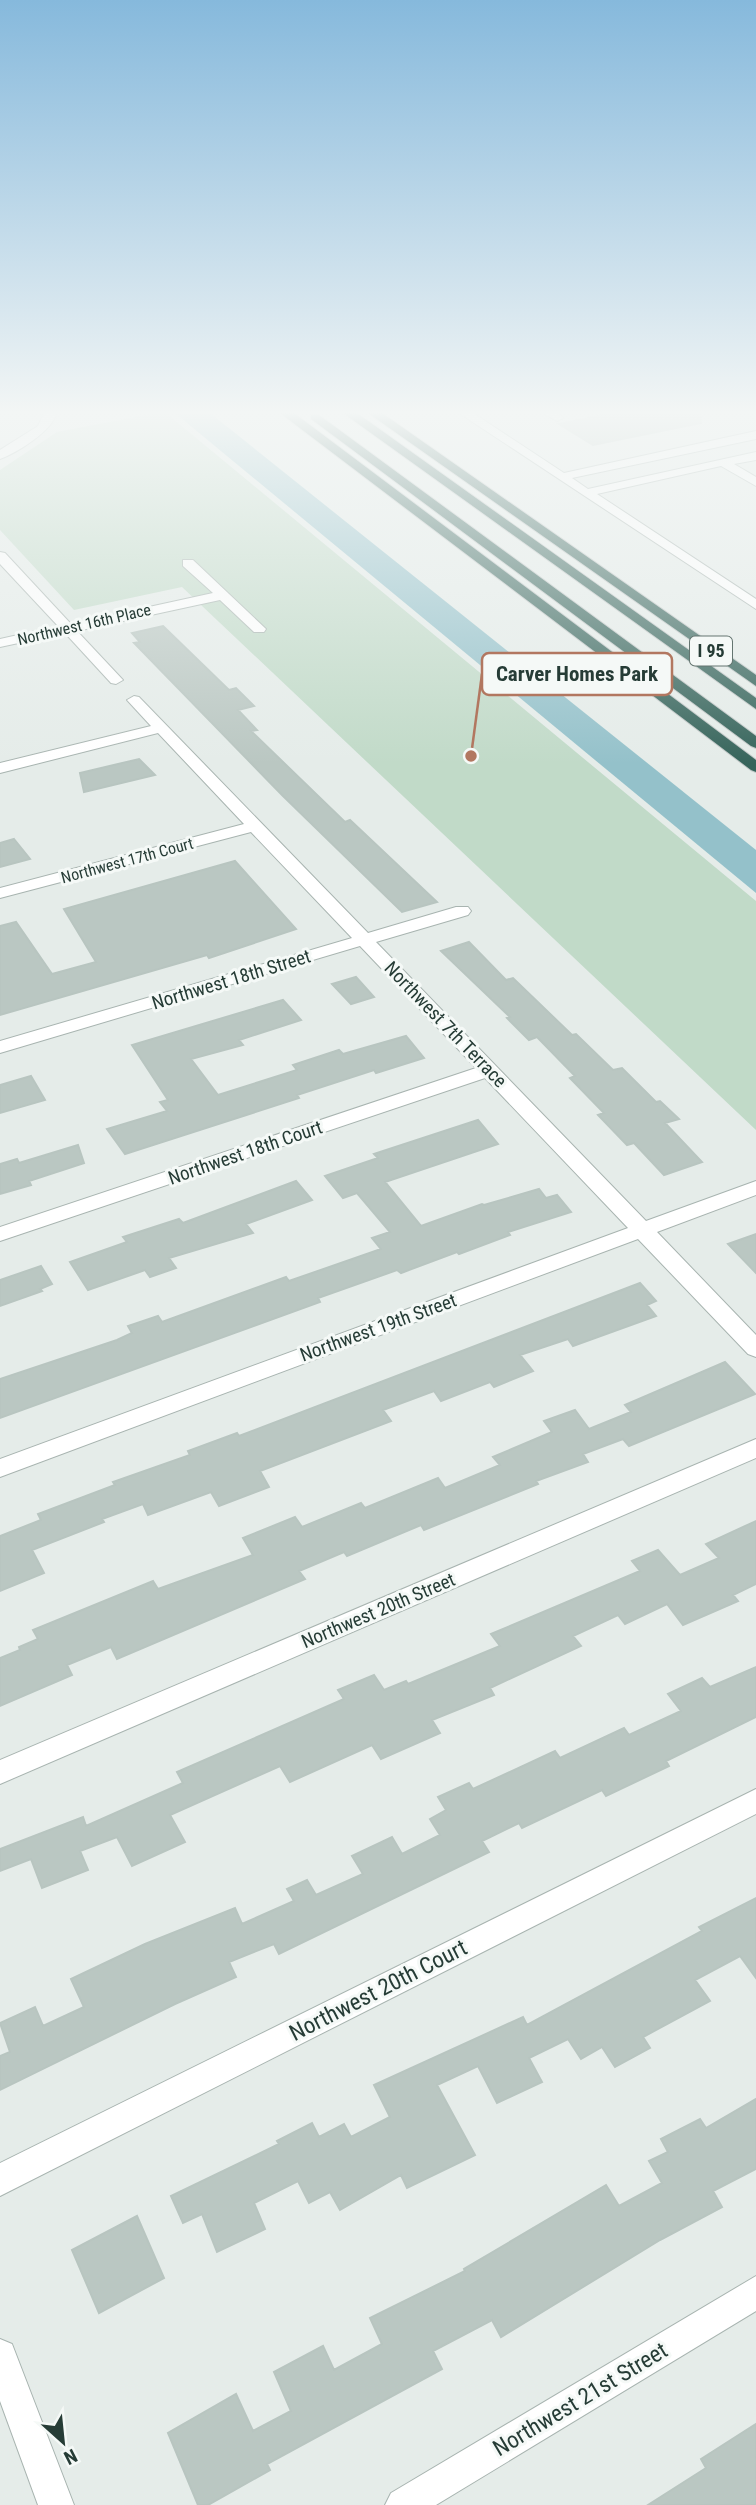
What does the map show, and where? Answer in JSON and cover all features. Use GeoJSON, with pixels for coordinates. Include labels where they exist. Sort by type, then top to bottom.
{"type":"FeatureCollection","features":[{"type":"Feature","properties":{"kind":"highway"},"geometry":{"type":"LineString","coordinates":[[441,530],[756,767]]}},
{"type":"Feature","properties":{"kind":"highway"},"geometry":{"type":"LineString","coordinates":[[468,530],[756,743]]}},
{"type":"Feature","properties":{"kind":"highway"},"geometry":{"type":"LineString","coordinates":[[512,530],[756,705]]}},
{"type":"Feature","properties":{"kind":"highway","name":"I 95"},"geometry":{"type":"LineString","coordinates":[[540,530],[756,682]]}},
{"type":"Feature","properties":{"kind":"street"},"geometry":{"type":"LineString","coordinates":[[643,530],[754,602]]}},
{"type":"Feature","properties":{"kind":"street"},"geometry":{"type":"LineString","coordinates":[[0,556],[116,680]]}},
{"type":"Feature","properties":{"kind":"street"},"geometry":{"type":"LineString","coordinates":[[188,563],[259,629]]}},
{"type":"Feature","properties":{"kind":"street","name":"Northwest 16th Place"},"geometry":{"type":"LineString","coordinates":[[0,643],[223,595]]}},
{"type":"Feature","properties":{"kind":"street","name":"Northwest 7th Terrace"},"geometry":{"type":"LineString","coordinates":[[134,700],[756,1349]]}},
{"type":"Feature","properties":{"kind":"street"},"geometry":{"type":"LineString","coordinates":[[0,768],[161,728]]}},
{"type":"Feature","properties":{"kind":"street","name":"Northwest 17th Court"},"geometry":{"type":"LineString","coordinates":[[0,894],[254,826]]}},
{"type":"Feature","properties":{"kind":"street","name":"Northwest 18th Street"},"geometry":{"type":"LineString","coordinates":[[0,1047],[462,911]]}},
{"type":"Feature","properties":{"kind":"street","name":"Northwest 18th Court"},"geometry":{"type":"LineString","coordinates":[[0,1234],[489,1070]]}},
{"type":"Feature","properties":{"kind":"street","name":"Northwest 19th Street"},"geometry":{"type":"LineString","coordinates":[[0,1468],[756,1188]]}},
{"type":"Feature","properties":{"kind":"street","name":"Northwest 20th Street"},"geometry":{"type":"LineString","coordinates":[[0,1772],[756,1448]]}},
{"type":"Feature","properties":{"kind":"street","name":"Northwest 20th Court"},"geometry":{"type":"LineString","coordinates":[[0,2180],[756,1801]]}},
{"type":"Feature","properties":{"kind":"street","name":"Northwest 21st Street"},"geometry":{"type":"LineString","coordinates":[[403,2505],[756,2292]]}},
{"type":"Feature","properties":{"kind":"street"},"geometry":{"type":"LineString","coordinates":[[0,2356],[56,2505]]}},
{"type":"Feature","properties":{"kind":"green space"},"geometry":{"type":"Polygon","coordinates":[[[0,530],[307,530],[756,901],[756,1130],[182,587],[74,610],[0,530]]]}},
{"type":"Feature","properties":{"kind":"water"},"geometry":{"type":"Polygon","coordinates":[[[316,530],[356,530],[756,850],[756,893],[316,530]]]}},
{"type":"Feature","properties":{"kind":"building"},"geometry":{"type":"Polygon","coordinates":[[[163,626],[229,690],[236,688],[254,706],[238,710],[257,730],[251,731],[345,822],[350,820],[437,902],[402,912],[283,796],[134,643],[140,642],[132,633],[163,626]]]}},
{"type":"Feature","properties":{"kind":"building"},"geometry":{"type":"Polygon","coordinates":[[[139,759],[155,775],[84,792],[80,773],[139,759]]]}},
{"type":"Feature","properties":{"kind":"building"},"geometry":{"type":"Polygon","coordinates":[[[14,839],[30,859],[0,867],[0,843],[14,839]]]}},
{"type":"Feature","properties":{"kind":"building"},"geometry":{"type":"Polygon","coordinates":[[[235,861],[296,929],[209,958],[207,955],[0,1015],[0,926],[16,922],[52,974],[96,962],[64,909],[235,861]]]}},
{"type":"Feature","properties":{"kind":"building"},"geometry":{"type":"Polygon","coordinates":[[[469,942],[506,980],[513,978],[613,1070],[622,1068],[656,1102],[660,1101],[679,1119],[665,1123],[702,1162],[664,1175],[634,1143],[627,1145],[598,1115],[604,1113],[570,1078],[575,1076],[537,1037],[529,1040],[507,1018],[510,1017],[441,951],[469,942]]]}},
{"type":"Feature","properties":{"kind":"building"},"geometry":{"type":"Polygon","coordinates":[[[356,977],[374,997],[351,1004],[332,984],[356,977]]]}},
{"type":"Feature","properties":{"kind":"building"},"geometry":{"type":"Polygon","coordinates":[[[283,1000],[301,1020],[239,1040],[243,1045],[191,1059],[218,1095],[297,1070],[293,1065],[339,1050],[343,1054],[406,1036],[424,1058],[376,1073],[374,1070],[297,1095],[299,1098],[125,1154],[107,1129],[167,1111],[160,1102],[168,1100],[132,1045],[283,1000]]]}},
{"type":"Feature","properties":{"kind":"building"},"geometry":{"type":"Polygon","coordinates":[[[31,1076],[45,1100],[0,1113],[0,1085],[31,1076]]]}},
{"type":"Feature","properties":{"kind":"building"},"geometry":{"type":"Polygon","coordinates":[[[478,1120],[498,1144],[385,1182],[421,1226],[482,1204],[539,1189],[546,1198],[557,1195],[571,1212],[508,1232],[510,1235],[459,1254],[457,1252],[401,1273],[397,1270],[318,1298],[320,1302],[0,1418],[0,1379],[117,1340],[132,1333],[128,1326],[158,1316],[162,1322],[286,1277],[289,1281],[381,1249],[372,1238],[390,1232],[357,1193],[343,1198],[325,1176],[378,1158],[374,1154],[478,1120]]]}},
{"type":"Feature","properties":{"kind":"building"},"geometry":{"type":"Polygon","coordinates":[[[78,1145],[84,1163],[29,1181],[31,1185],[0,1194],[0,1164],[17,1159],[19,1163],[78,1145]]]}},
{"type":"Feature","properties":{"kind":"building"},"geometry":{"type":"Polygon","coordinates":[[[296,1181],[312,1200],[246,1224],[253,1233],[169,1258],[176,1268],[150,1277],[145,1270],[88,1290],[70,1262],[127,1242],[123,1237],[179,1219],[183,1223],[296,1181]]]}},
{"type":"Feature","properties":{"kind":"building"},"geometry":{"type":"Polygon","coordinates":[[[756,1234],[756,1273],[728,1244],[756,1234]]]}},
{"type":"Feature","properties":{"kind":"building"},"geometry":{"type":"Polygon","coordinates":[[[41,1266],[52,1284],[40,1289],[42,1291],[0,1306],[0,1280],[41,1266]]]}},
{"type":"Feature","properties":{"kind":"building"},"geometry":{"type":"Polygon","coordinates":[[[640,1283],[656,1301],[647,1305],[656,1316],[573,1346],[568,1339],[520,1355],[533,1371],[494,1387],[490,1382],[441,1401],[434,1391],[383,1410],[391,1421],[260,1471],[269,1487],[219,1506],[211,1492],[148,1515],[143,1504],[102,1519],[104,1522],[32,1550],[44,1573],[0,1591],[0,1536],[41,1520],[38,1514],[115,1485],[113,1482],[190,1455],[188,1451],[237,1433],[239,1436],[640,1283]]]}},
{"type":"Feature","properties":{"kind":"building"},"geometry":{"type":"Polygon","coordinates":[[[725,1362],[755,1394],[629,1446],[623,1439],[583,1454],[588,1462],[536,1481],[538,1484],[424,1530],[421,1525],[347,1556],[344,1552],[299,1571],[305,1579],[117,1659],[111,1647],[67,1665],[72,1675],[0,1706],[0,1658],[38,1639],[33,1630],[153,1581],[158,1589],[253,1555],[243,1538],[295,1517],[302,1527],[361,1503],[365,1508],[438,1478],[445,1488],[500,1465],[493,1457],[552,1432],[544,1421],[575,1410],[589,1429],[631,1412],[625,1405],[725,1362]]]}},
{"type":"Feature","properties":{"kind":"building"},"geometry":{"type":"Polygon","coordinates":[[[756,1521],[756,1584],[733,1595],[738,1601],[683,1625],[667,1604],[625,1624],[618,1615],[573,1636],[581,1646],[490,1688],[494,1695],[432,1720],[440,1733],[381,1759],[372,1745],[290,1782],[280,1766],[170,1815],[185,1842],[132,1866],[117,1837],[80,1851],[88,1870],[42,1888],[31,1859],[0,1871],[0,1849],[83,1817],[86,1826],[183,1783],[177,1772],[344,1699],[338,1690],[374,1675],[384,1690],[406,1681],[408,1684],[500,1646],[491,1634],[640,1571],[632,1561],[658,1550],[680,1575],[719,1558],[706,1544],[756,1521]]]}},
{"type":"Feature","properties":{"kind":"building"},"geometry":{"type":"Polygon","coordinates":[[[756,1667],[756,1717],[666,1761],[669,1766],[606,1796],[602,1790],[522,1828],[519,1823],[482,1841],[489,1852],[279,1954],[274,1944],[229,1962],[236,1977],[0,2090],[0,2056],[10,2052],[0,2023],[35,2007],[43,2026],[84,2007],[71,1979],[145,1944],[235,1908],[242,1924],[294,1901],[287,1889],[307,1880],[316,1895],[363,1874],[352,1856],[392,1837],[402,1854],[440,1835],[430,1819],[446,1810],[438,1797],[469,1783],[473,1789],[555,1751],[560,1758],[624,1728],[629,1735],[681,1711],[668,1694],[702,1678],[710,1687],[756,1667]]]}},
{"type":"Feature","properties":{"kind":"building"},"geometry":{"type":"Polygon","coordinates":[[[756,1898],[756,1978],[740,1956],[695,1980],[710,2001],[643,2037],[650,2048],[615,2067],[602,2047],[581,2059],[568,2039],[529,2058],[542,2082],[497,2103],[478,2066],[437,2085],[475,2155],[407,2188],[401,2175],[340,2210],[330,2192],[309,2203],[298,2181],[254,2203],[265,2229],[217,2252],[202,2214],[183,2223],[171,2196],[279,2144],[277,2141],[312,2123],[319,2137],[344,2124],[351,2137],[390,2117],[374,2085],[523,2017],[527,2025],[702,1931],[699,1927],[756,1898]]]}},
{"type":"Feature","properties":{"kind":"building"},"geometry":{"type":"Polygon","coordinates":[[[756,2099],[756,2169],[713,2191],[722,2207],[660,2240],[501,2337],[492,2320],[433,2351],[442,2369],[267,2464],[270,2470],[208,2505],[198,2505],[168,2433],[236,2394],[253,2431],[291,2411],[274,2372],[323,2346],[334,2370],[382,2344],[370,2318],[465,2271],[464,2269],[606,2185],[619,2206],[662,2183],[649,2161],[668,2152],[661,2139],[700,2119],[706,2128],[756,2099]]]}},
{"type":"Feature","properties":{"kind":"building"},"geometry":{"type":"Polygon","coordinates":[[[137,2216],[164,2278],[99,2313],[72,2250],[137,2216]]]}},
{"type":"Feature","properties":{"kind":"building"},"geometry":{"type":"Polygon","coordinates":[[[756,2424],[756,2505],[648,2505],[706,2468],[701,2459],[756,2424]]]}},
{"type":"Feature","properties":{"kind":"place","name":"Carver Homes Park"},"geometry":{"type":"Point","coordinates":[471,756]}}]}
